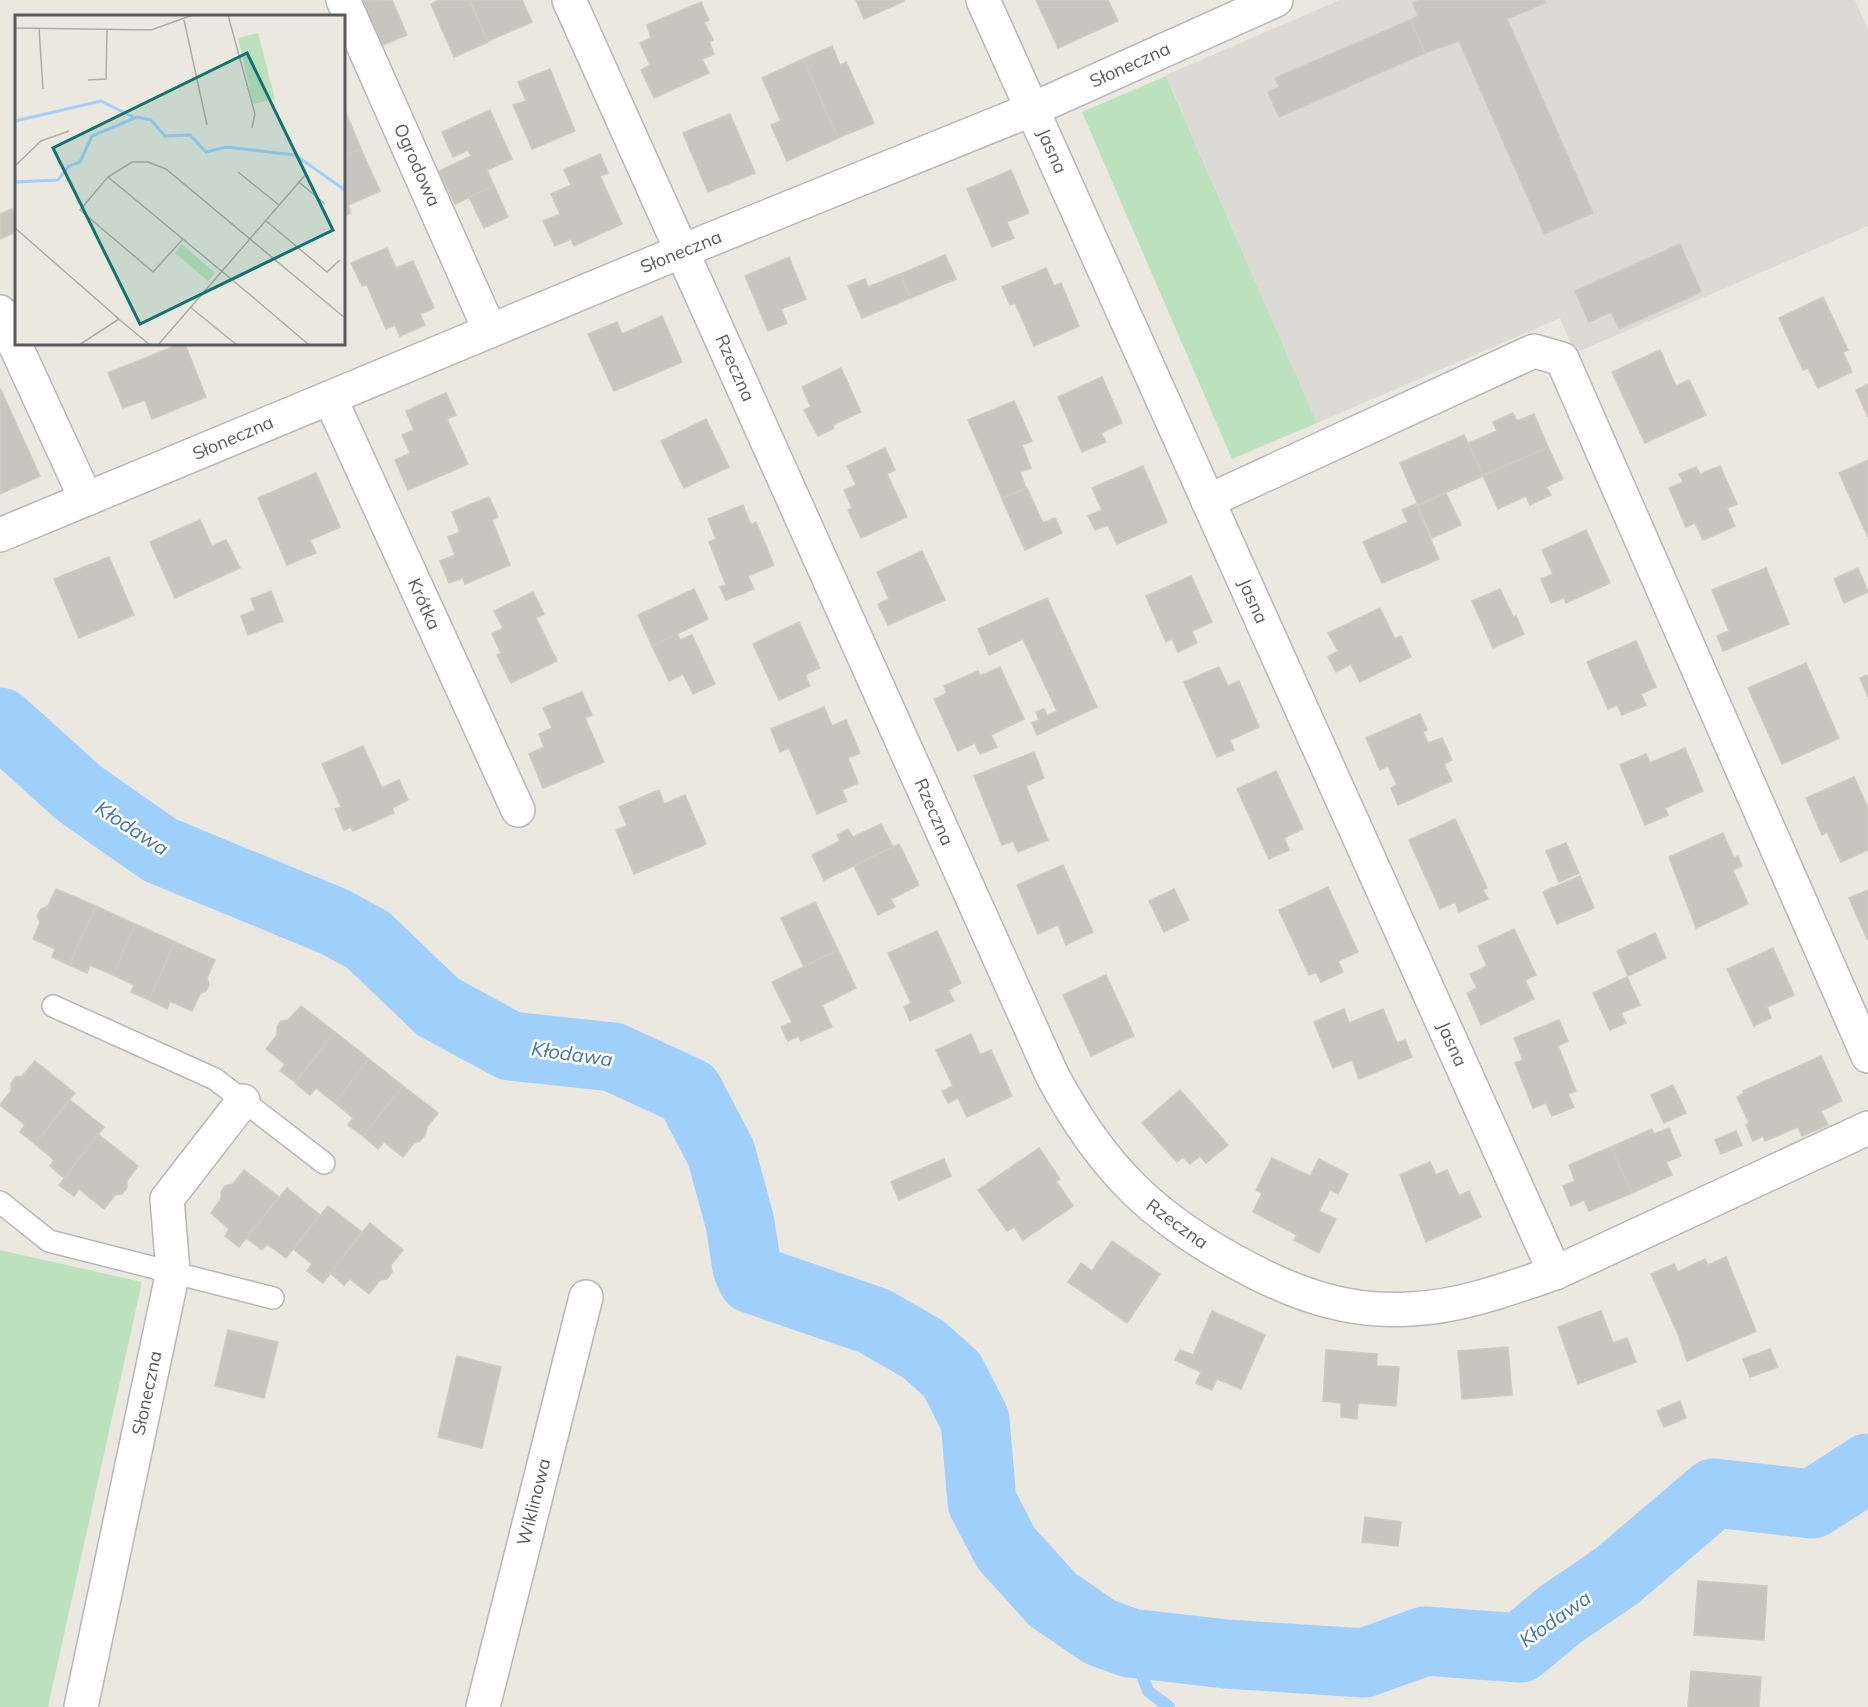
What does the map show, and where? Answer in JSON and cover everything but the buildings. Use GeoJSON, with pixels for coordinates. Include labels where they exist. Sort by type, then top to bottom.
{"type":"FeatureCollection","features":[{"type":"Feature","properties":{"kind":"street","name":"Ogrodowa"},"geometry":{"type":"LineString","coordinates":[[343,0],[490,330]]}},
{"type":"Feature","properties":{"kind":"street","name":"Rzeczna"},"geometry":{"type":"LineString","coordinates":[[569,0],[1052,1075],[1073,1115],[1110,1164],[1145,1202],[1181,1231],[1260,1276],[1310,1297],[1339,1306],[1410,1310],[1452,1305],[1555,1273]]}},
{"type":"Feature","properties":{"kind":"street","name":"Jasna"},"geometry":{"type":"LineString","coordinates":[[983,0],[1555,1273]]}},
{"type":"Feature","properties":{"kind":"street","name":"Słoneczna"},"geometry":{"type":"LineString","coordinates":[[0,535],[490,330],[1033,109],[1276,0]]}},
{"type":"Feature","properties":{"kind":"street"},"geometry":{"type":"LineString","coordinates":[[0,312],[15,345]]}},
{"type":"Feature","properties":{"kind":"street"},"geometry":{"type":"LineString","coordinates":[[15,345],[86,500]]}},
{"type":"Feature","properties":{"kind":"street"},"geometry":{"type":"LineString","coordinates":[[1208,501],[1534,351],[1562,359],[1868,1056]]}},
{"type":"Feature","properties":{"kind":"street","name":"Krótka"},"geometry":{"type":"LineString","coordinates":[[330,398],[518,810]]}},
{"type":"Feature","properties":{"kind":"street","name":"Słoneczna"},"geometry":{"type":"LineString","coordinates":[[81,1707],[173,1272],[167,1199],[243,1101]]}},
{"type":"Feature","properties":{"kind":"street"},"geometry":{"type":"LineString","coordinates":[[1555,1273],[1868,1128]]}},
{"type":"Feature","properties":{"kind":"street","name":"Wiklinowa"},"geometry":{"type":"LineString","coordinates":[[483,1707],[586,1298]]}},
{"type":"Feature","properties":{"kind":"lane"},"geometry":{"type":"LineString","coordinates":[[53,1006],[215,1079],[324,1163]]}},
{"type":"Feature","properties":{"kind":"lane"},"geometry":{"type":"LineString","coordinates":[[0,1202],[49,1241],[273,1298]]}},
{"type":"Feature","properties":{"kind":"shaded area"},"geometry":{"type":"Polygon","coordinates":[[[1340,0],[1855,0],[1868,30],[1868,226],[1575,353],[1560,318],[1317,423],[1166,75],[1340,0]]]}},
{"type":"Feature","properties":{"kind":"green space"},"geometry":{"type":"Polygon","coordinates":[[[1166,76],[1317,423],[1232,459],[1082,112],[1166,76]]]}},
{"type":"Feature","properties":{"kind":"green space"},"geometry":{"type":"Polygon","coordinates":[[[0,1250],[142,1282],[48,1707],[0,1707],[0,1250]]]}},
{"type":"Feature","properties":{"kind":"waterway","name":"Kłodawa"},"geometry":{"type":"LineString","coordinates":[[0,722],[80,794],[160,850],[335,922],[368,940],[438,1007],[510,1046],[613,1057],[689,1092],[721,1153],[740,1223],[747,1268],[752,1279],[874,1321],[923,1349],[952,1375],[975,1420],[982,1502],[1006,1548],[1053,1600],[1100,1632],[1130,1643],[1226,1654],[1364,1663],[1425,1641],[1520,1648],[1561,1614],[1618,1575],[1714,1493],[1812,1504],[1868,1468]]}},
{"type":"Feature","properties":{"kind":"waterway","name":"Kłodawa"},"geometry":{"type":"LineString","coordinates":[[1130,1643],[1148,1691],[1169,1707]]}}]}
